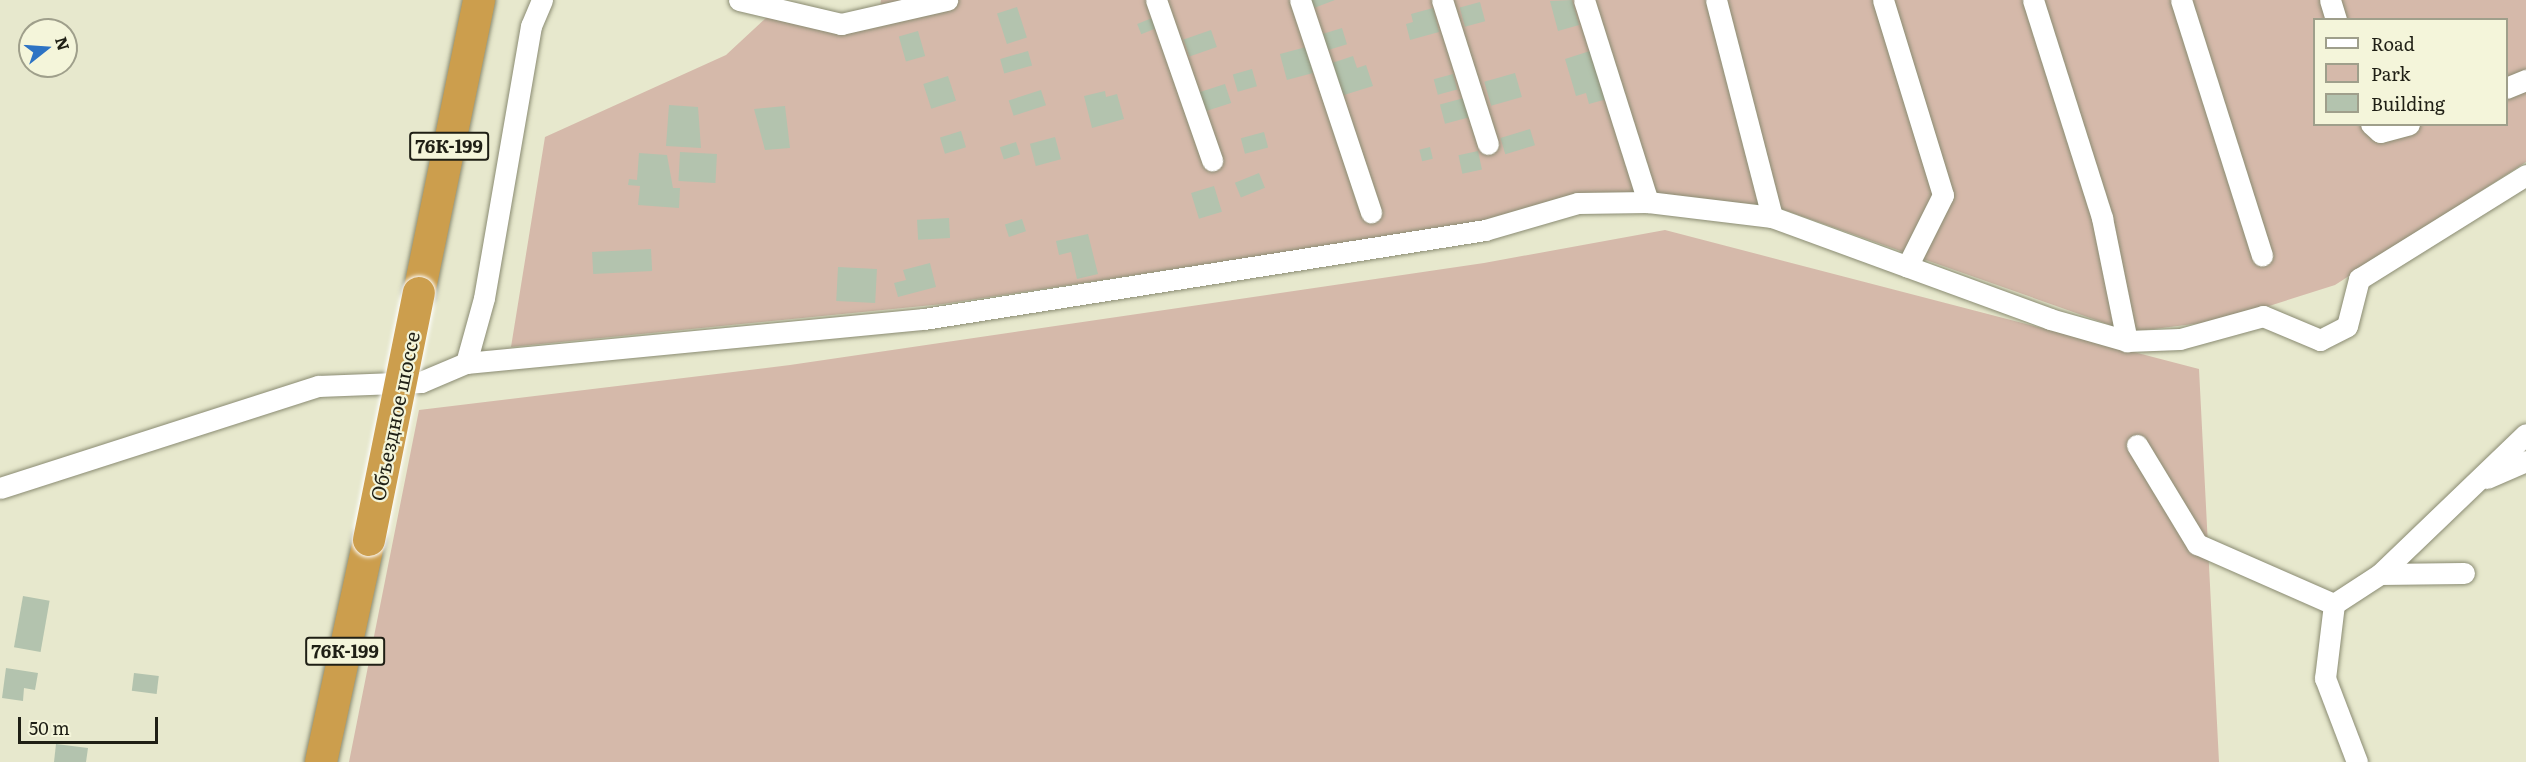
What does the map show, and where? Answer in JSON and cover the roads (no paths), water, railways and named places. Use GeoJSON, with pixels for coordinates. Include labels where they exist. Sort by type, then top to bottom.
{"type":"FeatureCollection","features":[{"type":"Feature","properties":{"kind":"highway","name":"Объездное шоссе"},"geometry":{"type":"LineString","coordinates":[[321,762],[369,540],[479,0]]}},
{"type":"Feature","properties":{"kind":"street"},"geometry":{"type":"LineString","coordinates":[[466,363],[483,298],[531,26],[543,0]]}},
{"type":"Feature","properties":{"kind":"street"},"geometry":{"type":"LineString","coordinates":[[739,0],[841,24],[947,0]]}},
{"type":"Feature","properties":{"kind":"street"},"geometry":{"type":"LineString","coordinates":[[1156,0],[1212,160]]}},
{"type":"Feature","properties":{"kind":"street"},"geometry":{"type":"LineString","coordinates":[[1300,0],[1371,212]]}},
{"type":"Feature","properties":{"kind":"street"},"geometry":{"type":"LineString","coordinates":[[1442,0],[1488,144]]}},
{"type":"Feature","properties":{"kind":"street"},"geometry":{"type":"LineString","coordinates":[[1584,0],[1648,202]]}},
{"type":"Feature","properties":{"kind":"street"},"geometry":{"type":"LineString","coordinates":[[1716,0],[1772,218]]}},
{"type":"Feature","properties":{"kind":"street"},"geometry":{"type":"LineString","coordinates":[[1883,0],[1943,195],[1907,267]]}},
{"type":"Feature","properties":{"kind":"street"},"geometry":{"type":"LineString","coordinates":[[2033,0],[2102,219],[2127,341]]}},
{"type":"Feature","properties":{"kind":"street"},"geometry":{"type":"LineString","coordinates":[[2181,0],[2262,255]]}},
{"type":"Feature","properties":{"kind":"street"},"geometry":{"type":"LineString","coordinates":[[2330,0],[2335,18]]}},
{"type":"Feature","properties":{"kind":"street"},"geometry":{"type":"LineString","coordinates":[[2508,87],[2526,80]]}},
{"type":"Feature","properties":{"kind":"street"},"geometry":{"type":"LineString","coordinates":[[2374,126],[2380,132],[2402,126]]}},
{"type":"Feature","properties":{"kind":"street"},"geometry":{"type":"LineString","coordinates":[[0,488],[318,386],[421,382],[466,363],[924,319],[1485,230],[1578,203],[1648,202],[1772,218],[1907,267],[2127,341],[2180,339],[2263,316],[2320,340],[2347,326],[2359,279],[2526,175]]}},
{"type":"Feature","properties":{"kind":"street"},"geometry":{"type":"LineString","coordinates":[[2358,762],[2325,678],[2334,604],[2380,574],[2526,434]]}},
{"type":"Feature","properties":{"kind":"street"},"geometry":{"type":"LineString","coordinates":[[2137,445],[2197,544],[2334,604]]}},
{"type":"Feature","properties":{"kind":"street"},"geometry":{"type":"LineString","coordinates":[[2473,484],[2526,461]]}},
{"type":"Feature","properties":{"kind":"street"},"geometry":{"type":"LineString","coordinates":[[2380,574],[2464,573]]}}]}
